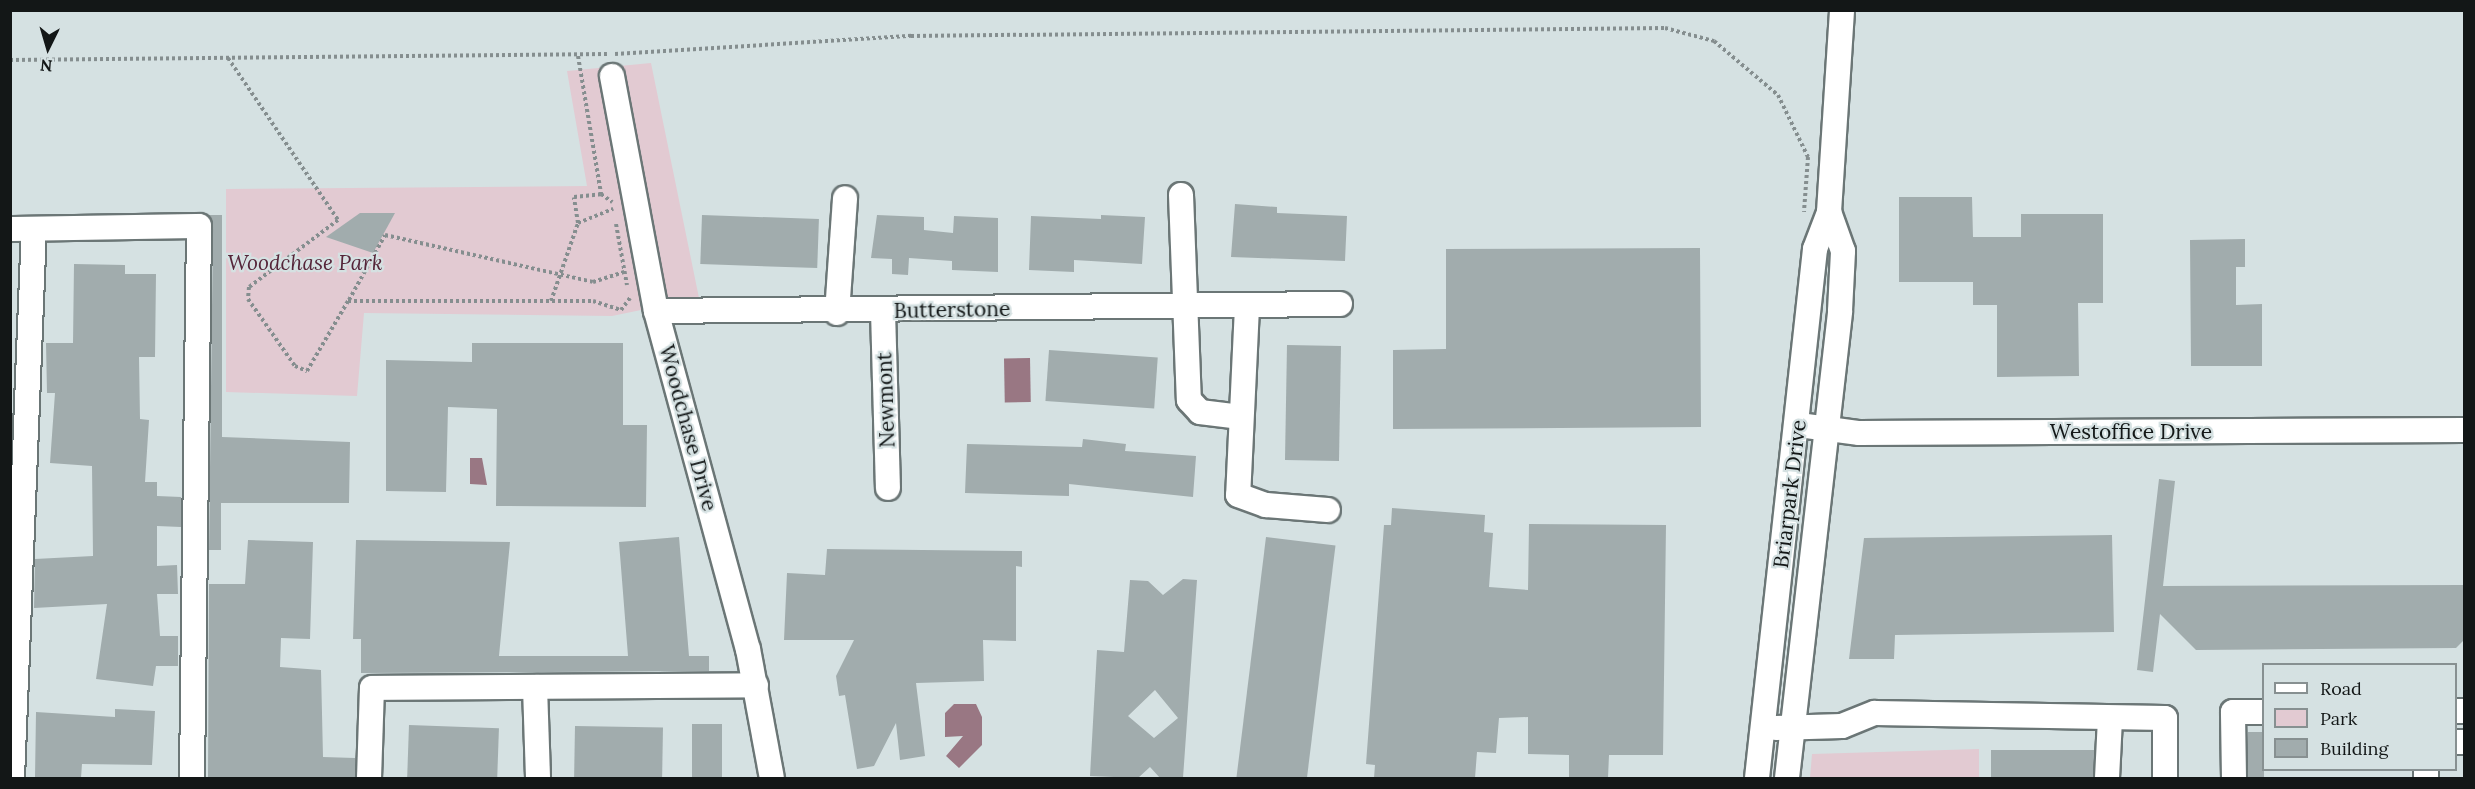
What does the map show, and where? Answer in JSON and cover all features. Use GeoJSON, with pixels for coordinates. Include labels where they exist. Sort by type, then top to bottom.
{"type":"FeatureCollection","features":[{"type":"Feature","properties":{"kind":"street","name":"Briarpark Drive"},"geometry":{"type":"LineString","coordinates":[[1757,778],[1799,425],[1815,249],[1829,212],[1842,10]]}},
{"type":"Feature","properties":{"kind":"street","name":"Woodchase Drive"},"geometry":{"type":"LineString","coordinates":[[612,76],[656,311],[756,685],[772,778]]}},
{"type":"Feature","properties":{"kind":"street"},"geometry":{"type":"LineString","coordinates":[[1181,195],[1189,400],[1200,412],[1241,417]]}},
{"type":"Feature","properties":{"kind":"street"},"geometry":{"type":"LineString","coordinates":[[837,313],[845,198]]}},
{"type":"Feature","properties":{"kind":"street","name":"Briarpark Drive"},"geometry":{"type":"LineString","coordinates":[[1788,778],[1828,429],[1843,251],[1829,212]]}},
{"type":"Feature","properties":{"kind":"street"},"geometry":{"type":"LineString","coordinates":[[11,776],[22,229],[200,226],[192,778]]}},
{"type":"Feature","properties":{"kind":"street","name":"Butterstone"},"geometry":{"type":"LineString","coordinates":[[656,311],[837,313],[1340,304]]}},
{"type":"Feature","properties":{"kind":"street"},"geometry":{"type":"LineString","coordinates":[[1247,307],[1238,495],[1266,505],[1328,510]]}},
{"type":"Feature","properties":{"kind":"street","name":"Newmont"},"geometry":{"type":"LineString","coordinates":[[884,311],[888,488]]}},
{"type":"Feature","properties":{"kind":"street","name":"Westoffice Drive"},"geometry":{"type":"LineString","coordinates":[[1799,425],[1828,429],[2464,430]]}},
{"type":"Feature","properties":{"kind":"street"},"geometry":{"type":"LineString","coordinates":[[369,778],[372,688],[756,685]]}},
{"type":"Feature","properties":{"kind":"street"},"geometry":{"type":"LineString","coordinates":[[535,687],[538,778]]}},
{"type":"Feature","properties":{"kind":"street"},"geometry":{"type":"LineString","coordinates":[[2234,778],[2233,712],[2262,712]]}},
{"type":"Feature","properties":{"kind":"street"},"geometry":{"type":"LineString","coordinates":[[1762,729],[1842,726],[1875,713],[2091,714],[2109,719],[2165,718],[2165,778]]}},
{"type":"Feature","properties":{"kind":"street"},"geometry":{"type":"LineString","coordinates":[[2107,778],[2109,719]]}},
{"type":"Feature","properties":{"kind":"path"},"geometry":{"type":"LineString","coordinates":[[10,60],[578,56],[911,36],[1665,28],[1714,41],[1743,60],[1778,95],[1808,157],[1804,212]]}},
{"type":"Feature","properties":{"kind":"path"},"geometry":{"type":"LineString","coordinates":[[578,56],[601,194]]}},
{"type":"Feature","properties":{"kind":"path"},"geometry":{"type":"LineString","coordinates":[[228,58],[338,220],[249,287],[248,299],[295,366],[307,371],[386,235],[593,282],[624,272]]}},
{"type":"Feature","properties":{"kind":"path"},"geometry":{"type":"LineString","coordinates":[[348,301],[551,301],[593,301],[621,310],[631,302],[611,198],[601,194],[574,196],[578,223],[551,301]]}},
{"type":"Feature","properties":{"kind":"path"},"geometry":{"type":"LineString","coordinates":[[578,223],[613,209]]}},
{"type":"Feature","properties":{"kind":"green space","name":"Woodchase Park"},"geometry":{"type":"Polygon","coordinates":[[[651,63],[699,298],[612,316],[364,313],[357,396],[226,392],[226,189],[587,186],[567,71],[651,63]]]}},
{"type":"Feature","properties":{"kind":"green space"},"geometry":{"type":"Polygon","coordinates":[[[1979,749],[1979,778],[1810,778],[1812,754],[1979,749]]]}},
{"type":"Feature","properties":{"kind":"shaded area"},"geometry":{"type":"Polygon","coordinates":[[[1004,358],[1030,358],[1031,402],[1005,402],[1004,358]]]}},
{"type":"Feature","properties":{"kind":"shaded area"},"geometry":{"type":"Polygon","coordinates":[[[470,458],[482,458],[487,485],[470,484],[470,458]]]}},
{"type":"Feature","properties":{"kind":"shaded area"},"geometry":{"type":"Polygon","coordinates":[[[954,704],[976,704],[982,717],[982,745],[959,768],[946,756],[963,736],[945,737],[945,713],[954,704]]]}},
{"type":"Feature","properties":{"kind":"building"},"geometry":{"type":"Polygon","coordinates":[[[1899,197],[1972,197],[1973,237],[2021,237],[2021,214],[2103,214],[2103,303],[2078,303],[2079,376],[1997,377],[1997,305],[1973,305],[1973,282],[1899,282],[1899,197]]]}},
{"type":"Feature","properties":{"kind":"building"},"geometry":{"type":"Polygon","coordinates":[[[1235,204],[1277,207],[1277,213],[1347,216],[1345,261],[1231,257],[1235,204]]]}},
{"type":"Feature","properties":{"kind":"building"},"geometry":{"type":"Polygon","coordinates":[[[360,213],[395,213],[373,253],[326,237],[360,213]]]}},
{"type":"Feature","properties":{"kind":"building"},"geometry":{"type":"Polygon","coordinates":[[[207,215],[222,215],[222,437],[350,442],[349,503],[221,503],[221,550],[209,550],[213,226],[207,215]]]}},
{"type":"Feature","properties":{"kind":"building"},"geometry":{"type":"Polygon","coordinates":[[[702,215],[819,219],[817,268],[700,264],[702,215]]]}},
{"type":"Feature","properties":{"kind":"building"},"geometry":{"type":"Polygon","coordinates":[[[877,215],[924,217],[924,230],[953,233],[954,216],[998,218],[998,272],[952,270],[952,261],[909,258],[908,275],[892,274],[892,259],[871,258],[877,215]]]}},
{"type":"Feature","properties":{"kind":"building"},"geometry":{"type":"Polygon","coordinates":[[[1101,215],[1145,217],[1142,264],[1074,260],[1074,272],[1029,270],[1031,216],[1101,219],[1101,215]]]}},
{"type":"Feature","properties":{"kind":"building"},"geometry":{"type":"Polygon","coordinates":[[[2245,239],[2245,267],[2236,267],[2236,305],[2262,304],[2262,366],[2191,366],[2190,240],[2245,239]]]}},
{"type":"Feature","properties":{"kind":"building"},"geometry":{"type":"Polygon","coordinates":[[[1700,248],[1701,427],[1393,429],[1393,350],[1446,349],[1446,249],[1700,248]]]}},
{"type":"Feature","properties":{"kind":"building"},"geometry":{"type":"Polygon","coordinates":[[[74,264],[125,265],[125,274],[156,274],[155,357],[139,357],[140,419],[149,420],[145,482],[157,482],[157,496],[181,497],[181,527],[157,526],[157,566],[177,565],[178,594],[157,594],[160,636],[178,636],[178,666],[156,666],[153,686],[96,679],[107,604],[34,608],[35,559],[93,556],[92,466],[50,463],[55,393],[47,393],[46,343],[73,343],[74,264]]]}},
{"type":"Feature","properties":{"kind":"building"},"geometry":{"type":"Polygon","coordinates":[[[472,343],[623,343],[623,425],[647,425],[646,507],[496,506],[497,409],[448,407],[446,492],[386,491],[386,360],[472,362],[472,343]]]}},
{"type":"Feature","properties":{"kind":"building"},"geometry":{"type":"Polygon","coordinates":[[[1287,345],[1341,346],[1339,461],[1285,460],[1287,345]]]}},
{"type":"Feature","properties":{"kind":"building"},"geometry":{"type":"Polygon","coordinates":[[[1049,350],[1158,358],[1154,408],[1045,401],[1049,350]]]}},
{"type":"Feature","properties":{"kind":"building"},"geometry":{"type":"Polygon","coordinates":[[[1083,439],[1126,444],[1125,451],[1196,456],[1193,497],[1069,484],[1069,496],[965,493],[967,444],[1082,447],[1083,439]]]}},
{"type":"Feature","properties":{"kind":"building"},"geometry":{"type":"Polygon","coordinates":[[[2159,479],[2175,481],[2163,586],[2464,585],[2464,640],[2456,648],[2196,650],[2160,614],[2153,672],[2137,670],[2159,479]]]}},
{"type":"Feature","properties":{"kind":"building"},"geometry":{"type":"Polygon","coordinates":[[[1392,508],[1485,515],[1484,532],[1493,533],[1489,587],[1528,590],[1529,524],[1666,525],[1663,755],[1609,755],[1608,778],[1569,778],[1569,755],[1528,754],[1528,717],[1499,718],[1496,753],[1477,752],[1475,778],[1374,778],[1375,765],[1366,764],[1384,525],[1391,525],[1392,508]]]}},
{"type":"Feature","properties":{"kind":"building"},"geometry":{"type":"Polygon","coordinates":[[[2112,535],[2114,632],[1895,635],[1894,659],[1849,659],[1864,538],[2112,535]]]}},
{"type":"Feature","properties":{"kind":"building"},"geometry":{"type":"Polygon","coordinates":[[[679,537],[689,656],[709,656],[709,671],[361,673],[361,639],[353,639],[356,540],[510,542],[499,656],[628,656],[619,542],[679,537]]]}},
{"type":"Feature","properties":{"kind":"building"},"geometry":{"type":"Polygon","coordinates":[[[1266,537],[1335,546],[1307,778],[1237,777],[1266,537]]]}},
{"type":"Feature","properties":{"kind":"building"},"geometry":{"type":"Polygon","coordinates":[[[248,540],[313,542],[310,639],[281,638],[280,667],[321,670],[323,757],[355,758],[355,778],[208,778],[209,584],[245,584],[248,540]]]}},
{"type":"Feature","properties":{"kind":"building"},"geometry":{"type":"Polygon","coordinates":[[[827,549],[1022,551],[1022,567],[1016,566],[1016,641],[983,640],[984,681],[916,683],[925,756],[900,760],[896,723],[874,766],[857,769],[845,695],[839,696],[836,676],[854,640],[784,640],[787,573],[825,575],[827,549]]]}},
{"type":"Feature","properties":{"kind":"building"},"geometry":{"type":"Polygon","coordinates":[[[1183,579],[1197,580],[1183,778],[1160,778],[1150,767],[1138,778],[1090,776],[1097,650],[1124,652],[1130,580],[1148,581],[1163,595],[1183,579]],[[1155,690],[1128,716],[1154,738],[1178,718],[1155,690]]]}},
{"type":"Feature","properties":{"kind":"building"},"geometry":{"type":"Polygon","coordinates":[[[115,709],[155,711],[152,765],[82,764],[81,778],[35,778],[36,712],[115,717],[115,709]]]}},
{"type":"Feature","properties":{"kind":"building"},"geometry":{"type":"Polygon","coordinates":[[[692,724],[722,724],[722,778],[692,778],[692,724]]]}},
{"type":"Feature","properties":{"kind":"building"},"geometry":{"type":"Polygon","coordinates":[[[409,725],[499,728],[497,778],[407,778],[409,725]]]}},
{"type":"Feature","properties":{"kind":"building"},"geometry":{"type":"Polygon","coordinates":[[[575,726],[663,728],[662,778],[574,778],[575,726]]]}},
{"type":"Feature","properties":{"kind":"building"},"geometry":{"type":"Polygon","coordinates":[[[2248,732],[2262,732],[2264,778],[2248,778],[2248,732]]]}},
{"type":"Feature","properties":{"kind":"building"},"geometry":{"type":"Polygon","coordinates":[[[1991,750],[2094,750],[2094,778],[1991,778],[1991,750]]]}}]}
